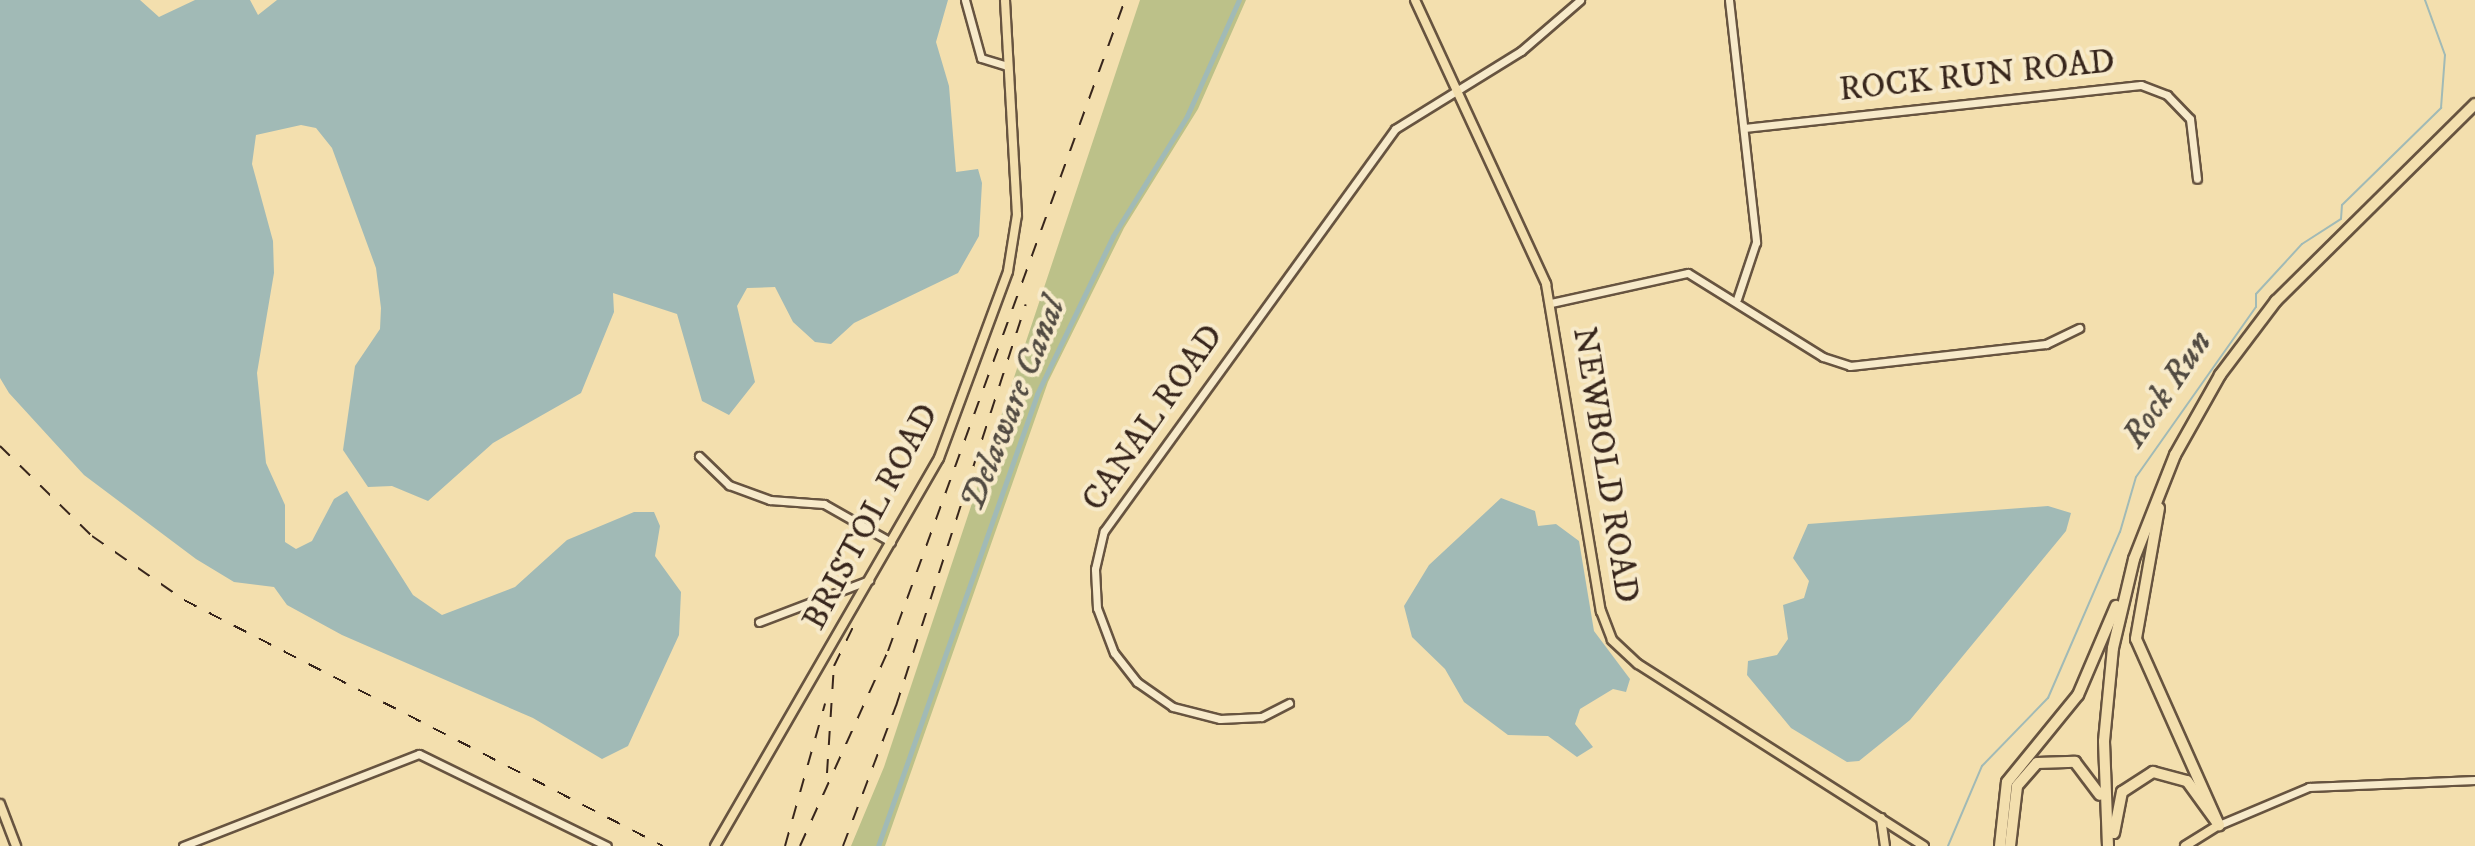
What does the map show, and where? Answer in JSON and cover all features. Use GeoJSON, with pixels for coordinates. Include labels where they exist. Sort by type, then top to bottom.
{"type":"FeatureCollection","features":[{"type":"Feature","properties":{"kind":"highway"},"geometry":{"type":"LineString","coordinates":[[2000,846],[2007,782],[2089,675],[2140,541],[2187,430],[2253,330],[2475,104]]}},
{"type":"Feature","properties":{"kind":"highway"},"geometry":{"type":"LineString","coordinates":[[2115,846],[2117,668],[2159,508],[2207,410],[2258,334],[2475,113]]}},
{"type":"Feature","properties":{"kind":"highway"},"geometry":{"type":"LineString","coordinates":[[2159,508],[2136,639],[2219,825]]}},
{"type":"Feature","properties":{"kind":"highway"},"geometry":{"type":"LineString","coordinates":[[2108,846],[2108,685],[2140,541]]}},
{"type":"Feature","properties":{"kind":"highway"},"geometry":{"type":"LineString","coordinates":[[2010,846],[2017,786],[2045,760],[2067,759],[2087,770],[2106,816]]}},
{"type":"Feature","properties":{"kind":"highway"},"geometry":{"type":"LineString","coordinates":[[2114,833],[2122,792],[2158,771],[2187,781],[2219,825]]}},
{"type":"Feature","properties":{"kind":"main road","name":"BRISTOL ROAD"},"geometry":{"type":"LineString","coordinates":[[715,846],[948,439],[1012,256],[1008,66],[1003,0]]}},
{"type":"Feature","properties":{"kind":"main road","name":"NEWBOLD ROAD"},"geometry":{"type":"LineString","coordinates":[[1415,0],[1529,235],[1551,303],[1601,611],[1612,640],[1638,664],[1924,846]]}},
{"type":"Feature","properties":{"kind":"main road"},"geometry":{"type":"LineString","coordinates":[[0,806],[16,846]]}},
{"type":"Feature","properties":{"kind":"main road"},"geometry":{"type":"LineString","coordinates":[[1881,818],[1885,846]]}},
{"type":"Feature","properties":{"kind":"main road"},"geometry":{"type":"LineString","coordinates":[[2185,846],[2219,825]]}},
{"type":"Feature","properties":{"kind":"main road"},"geometry":{"type":"LineString","coordinates":[[1885,846],[1902,831]]}},
{"type":"Feature","properties":{"kind":"street"},"geometry":{"type":"LineString","coordinates":[[965,0],[981,58],[1008,66]]}},
{"type":"Feature","properties":{"kind":"street","name":"CANAL ROAD"},"geometry":{"type":"LineString","coordinates":[[1289,703],[1261,717],[1220,719],[1187,713],[1145,690],[1115,654],[1100,621],[1094,580],[1101,541],[1116,509],[1388,137],[1456,87],[1521,51],[1580,0]]}},
{"type":"Feature","properties":{"kind":"street"},"geometry":{"type":"LineString","coordinates":[[1729,0],[1756,253],[1737,299]]}},
{"type":"Feature","properties":{"kind":"street","name":"ROCK RUN ROAD"},"geometry":{"type":"LineString","coordinates":[[1744,128],[2141,85],[2173,99],[2190,119],[2197,179]]}},
{"type":"Feature","properties":{"kind":"street"},"geometry":{"type":"LineString","coordinates":[[1551,303],[1673,272],[1737,299],[1823,357],[1850,366],[2046,344],[2079,328]]}},
{"type":"Feature","properties":{"kind":"street"},"geometry":{"type":"LineString","coordinates":[[699,456],[729,485],[770,500],[824,504],[891,542]]}},
{"type":"Feature","properties":{"kind":"street"},"geometry":{"type":"LineString","coordinates":[[759,622],[869,580]]}},
{"type":"Feature","properties":{"kind":"street"},"geometry":{"type":"LineString","coordinates":[[183,846],[413,756],[430,756],[607,846]]}},
{"type":"Feature","properties":{"kind":"street"},"geometry":{"type":"LineString","coordinates":[[2219,825],[2309,787],[2475,780]]}},
{"type":"Feature","properties":{"kind":"green space"},"geometry":{"type":"Polygon","coordinates":[[[1140,0],[1246,0],[1198,109],[1124,228],[1048,382],[885,846],[851,846],[884,767],[1140,0]]]}},
{"type":"Feature","properties":{"kind":"water"},"geometry":{"type":"Polygon","coordinates":[[[0,0],[140,0],[159,17],[195,0],[250,0],[258,15],[277,0],[948,0],[936,42],[949,86],[956,172],[978,169],[982,183],[979,236],[958,273],[854,323],[831,344],[815,342],[793,322],[775,287],[747,288],[737,306],[755,382],[729,415],[702,401],[677,314],[613,293],[614,312],[581,393],[493,443],[428,501],[392,486],[368,487],[343,450],[355,366],[380,329],[381,308],[376,268],[332,148],[316,128],[301,125],[256,135],[252,164],[273,241],[274,273],[257,373],[266,463],[285,505],[285,542],[296,549],[312,541],[334,499],[347,491],[413,595],[442,615],[515,587],[567,540],[634,512],[654,512],[660,526],[655,556],[681,592],[679,635],[628,746],[602,759],[533,718],[342,635],[287,605],[274,587],[234,582],[196,559],[84,475],[9,393],[0,378],[0,0]]]}},
{"type":"Feature","properties":{"kind":"water"},"geometry":{"type":"Polygon","coordinates":[[[1501,498],[1535,511],[1538,526],[1556,524],[1579,541],[1594,631],[1630,679],[1626,692],[1613,689],[1580,709],[1575,724],[1593,747],[1577,757],[1548,736],[1508,735],[1464,702],[1445,669],[1412,637],[1404,606],[1429,565],[1501,498]]]}},
{"type":"Feature","properties":{"kind":"water"},"geometry":{"type":"Polygon","coordinates":[[[2048,506],[2071,513],[2066,531],[1910,720],[1859,761],[1847,762],[1791,728],[1747,675],[1748,661],[1777,655],[1788,639],[1783,605],[1804,598],[1809,581],[1793,558],[1808,524],[2048,506]]]}},
{"type":"Feature","properties":{"kind":"waterway","name":"Delaware Canal"},"geometry":{"type":"LineString","coordinates":[[878,846],[1037,394],[1113,236],[1187,116],[1239,0]]}},
{"type":"Feature","properties":{"kind":"waterway","name":"Rock Run"},"geometry":{"type":"LineString","coordinates":[[1948,846],[1982,766],[2048,698],[2120,532],[2136,477],[2256,307],[2256,294],[2302,244],[2341,219],[2342,205],[2441,108],[2445,55],[2425,0]]}},
{"type":"Feature","properties":{"kind":"railway"},"geometry":{"type":"LineString","coordinates":[[800,846],[888,651],[1125,0]]}},
{"type":"Feature","properties":{"kind":"railway"},"geometry":{"type":"LineString","coordinates":[[843,846],[896,706],[1026,304]]}},
{"type":"Feature","properties":{"kind":"railway"},"geometry":{"type":"LineString","coordinates":[[0,446],[92,536],[184,600],[663,846]]}},
{"type":"Feature","properties":{"kind":"railway"},"geometry":{"type":"LineString","coordinates":[[827,773],[834,666],[855,623]]}},
{"type":"Feature","properties":{"kind":"railway"},"geometry":{"type":"LineString","coordinates":[[785,846],[825,704]]}}]}
